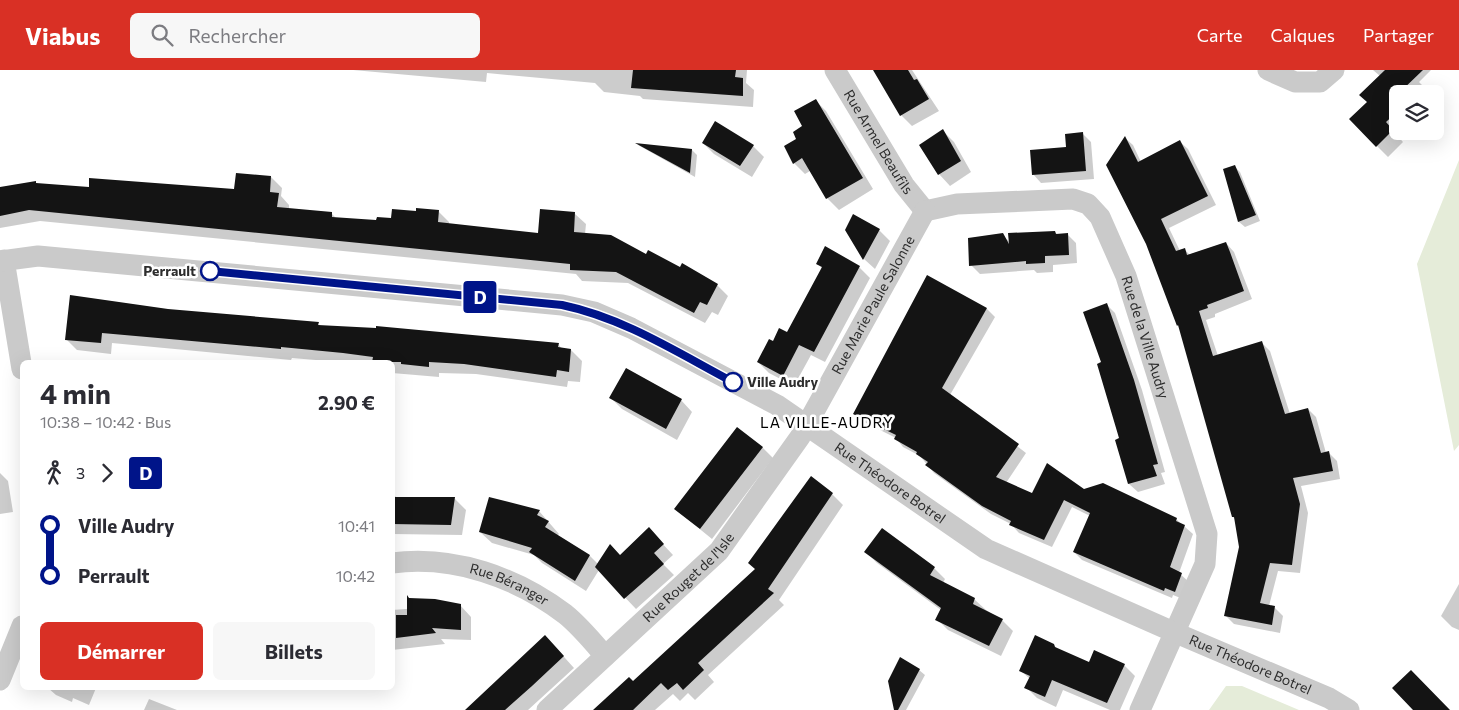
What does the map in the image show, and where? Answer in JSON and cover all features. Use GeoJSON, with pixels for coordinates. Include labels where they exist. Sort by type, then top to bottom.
{"type":"FeatureCollection","features":[{"type":"Feature","properties":{"kind":"street","name":"Rue Armel Beaufils"},"geometry":{"type":"LineString","coordinates":[[835,70],[904,185],[924,211]]}},
{"type":"Feature","properties":{"kind":"street"},"geometry":{"type":"LineString","coordinates":[[1268,70],[1295,82],[1320,82],[1334,70]]}},
{"type":"Feature","properties":{"kind":"street","name":"Rue de la Ville Audry"},"geometry":{"type":"LineString","coordinates":[[924,211],[957,204],[1073,199],[1088,204],[1100,217],[1126,276],[1207,534],[1205,564],[1176,633],[1140,710]]}},
{"type":"Feature","properties":{"kind":"street","name":"Rue Marie Paule Salonne"},"geometry":{"type":"LineString","coordinates":[[807,426],[924,211]]}},
{"type":"Feature","properties":{"kind":"street","name":"Rue Théodore Botrel"},"geometry":{"type":"LineString","coordinates":[[2,260],[38,256],[67,258],[562,305],[594,312],[631,328],[777,406],[986,549],[1328,698],[1349,710]]}},
{"type":"Feature","properties":{"kind":"street"},"geometry":{"type":"LineString","coordinates":[[2,260],[20,360]]}},
{"type":"Feature","properties":{"kind":"street","name":"Rue Rouget de l'Isle"},"geometry":{"type":"LineString","coordinates":[[548,710],[719,551],[807,426]]}},
{"type":"Feature","properties":{"kind":"street","name":"Rue Béranger"},"geometry":{"type":"LineString","coordinates":[[395,563],[406,561],[448,563],[486,572],[531,591],[567,615],[605,656]]}},
{"type":"Feature","properties":{"kind":"street"},"geometry":{"type":"LineString","coordinates":[[0,680],[20,631]]}},
{"type":"Feature","properties":{"kind":"green space"},"geometry":{"type":"Polygon","coordinates":[[[1459,160],[1459,445],[1454,451],[1417,264],[1459,160]]]}},
{"type":"Feature","properties":{"kind":"green space"},"geometry":{"type":"Polygon","coordinates":[[[1226,686],[1242,686],[1299,710],[1209,710],[1226,686]]]}},
{"type":"Feature","properties":{"kind":"building"},"geometry":{"type":"Polygon","coordinates":[[[633,70],[736,70],[735,77],[743,78],[743,96],[631,88],[633,70]]]}},
{"type":"Feature","properties":{"kind":"building"},"geometry":{"type":"Polygon","coordinates":[[[873,70],[908,70],[914,80],[917,79],[929,99],[900,116],[873,70]]]}},
{"type":"Feature","properties":{"kind":"building"},"geometry":{"type":"Polygon","coordinates":[[[1385,70],[1423,70],[1407,85],[1389,85],[1389,119],[1386,122],[1389,125],[1389,134],[1376,147],[1349,119],[1367,102],[1359,95],[1385,70]]]}},
{"type":"Feature","properties":{"kind":"building"},"geometry":{"type":"Polygon","coordinates":[[[816,99],[863,178],[826,199],[802,158],[793,164],[784,146],[796,139],[793,132],[802,126],[794,111],[816,99]]]}},
{"type":"Feature","properties":{"kind":"building"},"geometry":{"type":"Polygon","coordinates":[[[715,121],[754,145],[740,166],[702,143],[715,121]]]}},
{"type":"Feature","properties":{"kind":"building"},"geometry":{"type":"Polygon","coordinates":[[[943,129],[961,161],[938,175],[919,145],[943,129]]]}},
{"type":"Feature","properties":{"kind":"building"},"geometry":{"type":"Polygon","coordinates":[[[1083,132],[1086,171],[1032,175],[1030,150],[1066,147],[1065,134],[1083,132]]]}},
{"type":"Feature","properties":{"kind":"building"},"geometry":{"type":"Polygon","coordinates":[[[1125,136],[1138,162],[1180,140],[1208,196],[1161,219],[1176,251],[1185,248],[1187,255],[1226,242],[1230,252],[1244,291],[1207,305],[1208,308],[1199,311],[1213,356],[1262,341],[1285,414],[1308,408],[1321,453],[1329,451],[1333,471],[1293,478],[1300,504],[1292,565],[1270,563],[1260,603],[1275,606],[1272,625],[1224,616],[1239,547],[1234,517],[1232,517],[1178,325],[1146,244],[1106,165],[1125,136]]]}},
{"type":"Feature","properties":{"kind":"building"},"geometry":{"type":"Polygon","coordinates":[[[635,143],[692,149],[690,173],[635,143]]]}},
{"type":"Feature","properties":{"kind":"building"},"geometry":{"type":"Polygon","coordinates":[[[1235,165],[1256,215],[1238,222],[1223,169],[1235,165]]]}},
{"type":"Feature","properties":{"kind":"building"},"geometry":{"type":"Polygon","coordinates":[[[236,173],[271,176],[270,192],[279,193],[277,207],[332,212],[332,217],[376,220],[377,217],[391,218],[392,209],[416,211],[416,208],[439,210],[438,222],[538,233],[540,209],[575,212],[574,232],[611,235],[646,254],[648,250],[680,267],[682,263],[718,284],[707,305],[700,302],[694,313],[616,272],[570,270],[570,264],[29,210],[0,216],[0,187],[36,181],[36,183],[89,187],[89,178],[234,189],[236,173]]]}},
{"type":"Feature","properties":{"kind":"building"},"geometry":{"type":"Polygon","coordinates":[[[853,214],[880,229],[863,260],[845,230],[853,214]]]}},
{"type":"Feature","properties":{"kind":"building"},"geometry":{"type":"Polygon","coordinates":[[[1055,231],[1056,234],[1068,233],[1069,255],[1045,256],[1045,263],[1026,264],[1026,261],[969,266],[968,238],[1003,233],[1009,244],[1008,233],[1055,231]]]}},
{"type":"Feature","properties":{"kind":"building"},"geometry":{"type":"Polygon","coordinates":[[[825,246],[860,266],[814,352],[799,345],[783,376],[757,362],[769,339],[773,341],[779,328],[787,332],[822,267],[816,264],[825,246]]]}},
{"type":"Feature","properties":{"kind":"building"},"geometry":{"type":"Polygon","coordinates":[[[927,275],[987,308],[942,388],[1019,444],[996,477],[1032,493],[1047,463],[1084,489],[1103,483],[1177,518],[1176,521],[1185,525],[1170,567],[1182,573],[1175,592],[1165,588],[1164,591],[1073,552],[1090,513],[1064,500],[1044,540],[1009,525],[1011,521],[982,506],[925,465],[928,462],[916,454],[917,452],[894,439],[896,435],[853,414],[927,275]]]}},
{"type":"Feature","properties":{"kind":"building"},"geometry":{"type":"Polygon","coordinates":[[[70,295],[168,309],[319,322],[318,325],[376,328],[376,326],[559,343],[558,347],[571,349],[569,372],[557,370],[556,377],[464,364],[429,362],[429,367],[401,364],[401,362],[395,362],[395,360],[372,360],[373,357],[343,353],[102,333],[101,343],[65,340],[70,295]]]}},
{"type":"Feature","properties":{"kind":"building"},"geometry":{"type":"Polygon","coordinates":[[[1107,303],[1134,380],[1158,464],[1153,465],[1157,476],[1128,484],[1115,440],[1119,438],[1097,364],[1101,362],[1083,312],[1107,303]]]}},
{"type":"Feature","properties":{"kind":"building"},"geometry":{"type":"Polygon","coordinates":[[[626,368],[682,399],[666,429],[609,398],[626,368]]]}},
{"type":"Feature","properties":{"kind":"building"},"geometry":{"type":"Polygon","coordinates":[[[737,427],[763,447],[700,529],[674,509],[737,427]]]}},
{"type":"Feature","properties":{"kind":"building"},"geometry":{"type":"Polygon","coordinates":[[[811,476],[833,493],[768,589],[774,593],[698,663],[704,670],[683,690],[677,683],[668,690],[661,683],[633,710],[593,710],[629,677],[633,681],[755,569],[748,563],[811,476]]]}},
{"type":"Feature","properties":{"kind":"building"},"geometry":{"type":"Polygon","coordinates":[[[395,497],[455,497],[451,525],[395,524],[395,497]]]}},
{"type":"Feature","properties":{"kind":"building"},"geometry":{"type":"Polygon","coordinates":[[[489,497],[540,510],[537,515],[549,521],[545,527],[590,555],[575,581],[529,552],[532,548],[479,532],[489,497]]]}},
{"type":"Feature","properties":{"kind":"building"},"geometry":{"type":"Polygon","coordinates":[[[649,527],[664,544],[654,553],[664,564],[624,599],[595,567],[610,544],[620,555],[649,527]]]}},
{"type":"Feature","properties":{"kind":"building"},"geometry":{"type":"Polygon","coordinates":[[[882,528],[935,567],[930,575],[975,598],[973,604],[1003,619],[989,646],[935,620],[941,608],[864,552],[882,528]]]}},
{"type":"Feature","properties":{"kind":"building"},"geometry":{"type":"Polygon","coordinates":[[[407,595],[409,598],[435,599],[461,604],[461,630],[432,628],[436,633],[396,638],[396,615],[407,615],[407,595]]]}},
{"type":"Feature","properties":{"kind":"building"},"geometry":{"type":"Polygon","coordinates":[[[545,635],[564,656],[532,686],[505,710],[465,710],[545,635]]]}},
{"type":"Feature","properties":{"kind":"building"},"geometry":{"type":"Polygon","coordinates":[[[1035,635],[1054,644],[1055,647],[1089,662],[1094,650],[1125,664],[1107,703],[1052,680],[1045,697],[1024,688],[1030,676],[1019,671],[1035,635]]]}},
{"type":"Feature","properties":{"kind":"building"},"geometry":{"type":"Polygon","coordinates":[[[900,657],[920,669],[898,710],[894,710],[888,681],[900,657]]]}},
{"type":"Feature","properties":{"kind":"building"},"geometry":{"type":"Polygon","coordinates":[[[1411,670],[1450,710],[1413,710],[1392,688],[1411,670]]]}},
{"type":"Feature","properties":{"kind":"bus line","name":"D"},"geometry":{"type":"LineString","coordinates":[[210,271],[562,305],[594,312],[631,328],[733,382]]}},
{"type":"Feature","properties":{"kind":"place","name":"Perrault"},"geometry":{"type":"Point","coordinates":[210,271]}},
{"type":"Feature","properties":{"kind":"place","name":"Ville Audry"},"geometry":{"type":"Point","coordinates":[733,382]}},
{"type":"Feature","properties":{"kind":"district","name":"LA VILLE-AUDRY"},"geometry":{"type":"Point","coordinates":[827,423]}}]}
